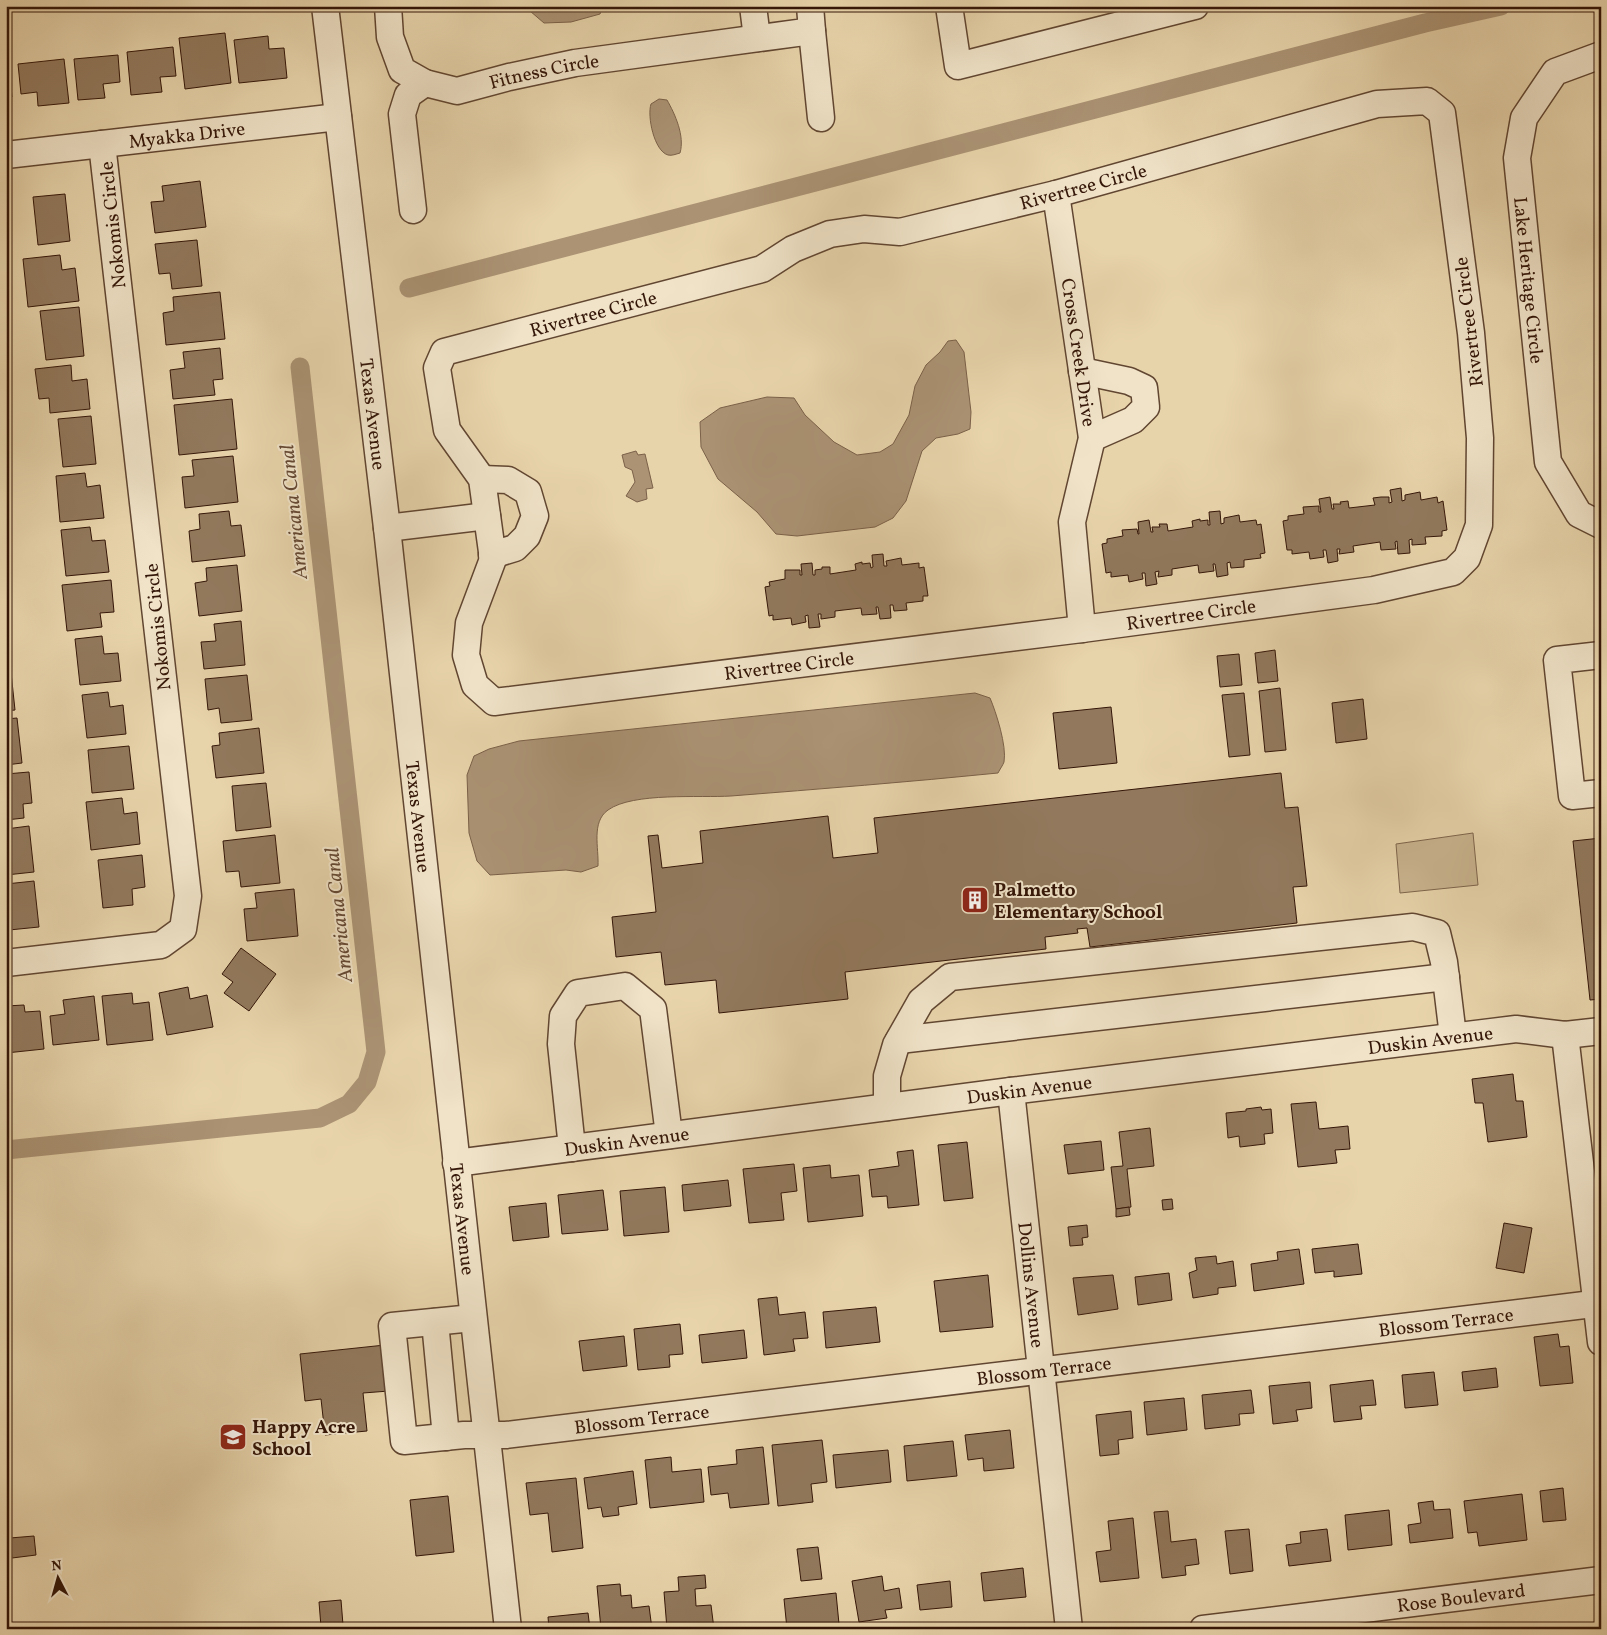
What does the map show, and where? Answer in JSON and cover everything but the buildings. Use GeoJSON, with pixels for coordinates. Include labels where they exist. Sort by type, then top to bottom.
{"type":"FeatureCollection","features":[{"type":"Feature","properties":{"kind":"street","name":"Texas Avenue"},"geometry":{"type":"LineString","coordinates":[[325,6],[387,528],[508,1629]]}},
{"type":"Feature","properties":{"kind":"street","name":"Fitness Circle"},"geometry":{"type":"LineString","coordinates":[[388,6],[390,37],[402,70],[424,82],[457,92],[509,77],[575,63],[757,38],[811,18],[821,118]]}},
{"type":"Feature","properties":{"kind":"street"},"geometry":{"type":"LineString","coordinates":[[753,6],[757,38]]}},
{"type":"Feature","properties":{"kind":"street"},"geometry":{"type":"LineString","coordinates":[[949,6],[958,66],[1195,6]]}},
{"type":"Feature","properties":{"kind":"street","name":"Lake Heritage Circle"},"geometry":{"type":"LineString","coordinates":[[1601,55],[1555,72],[1524,118],[1517,158],[1548,462],[1580,514],[1601,525]]}},
{"type":"Feature","properties":{"kind":"street"},"geometry":{"type":"LineString","coordinates":[[413,210],[402,114],[408,95],[424,82]]}},
{"type":"Feature","properties":{"kind":"street","name":"Rivertree Circle"},"geometry":{"type":"LineString","coordinates":[[1427,101],[1442,113],[1470,333],[1480,438],[1479,525],[1467,558],[1453,572],[1374,590],[1082,629],[494,702],[475,685],[466,654],[469,623],[493,560],[482,479],[447,430],[437,368],[444,352],[762,268],[793,249],[830,234],[864,229],[900,232],[1056,194],[1377,104],[1427,101]]}},
{"type":"Feature","properties":{"kind":"street","name":"Myakka Drive"},"geometry":{"type":"LineString","coordinates":[[6,155],[338,117]]}},
{"type":"Feature","properties":{"kind":"street","name":"Nokomis Circle"},"geometry":{"type":"LineString","coordinates":[[6,963],[161,945],[182,929],[188,896],[102,144]]}},
{"type":"Feature","properties":{"kind":"street","name":"Cross Creek Drive"},"geometry":{"type":"LineString","coordinates":[[1056,194],[1092,438],[1072,522],[1082,629]]}},
{"type":"Feature","properties":{"kind":"street"},"geometry":{"type":"LineString","coordinates":[[1082,371],[1128,381],[1144,388],[1146,407],[1133,420],[1092,438]]}},
{"type":"Feature","properties":{"kind":"street"},"geometry":{"type":"LineString","coordinates":[[482,479],[508,480],[528,492],[535,516],[527,536],[515,548],[492,555]]}},
{"type":"Feature","properties":{"kind":"street"},"geometry":{"type":"LineString","coordinates":[[387,528],[487,516]]}},
{"type":"Feature","properties":{"kind":"street"},"geometry":{"type":"LineString","coordinates":[[1601,655],[1557,660],[1572,796],[1601,793]]}},
{"type":"Feature","properties":{"kind":"street"},"geometry":{"type":"LineString","coordinates":[[887,1107],[887,1076],[896,1044],[921,1001],[950,977],[1413,927],[1436,933],[1446,977],[1453,1036]]}},
{"type":"Feature","properties":{"kind":"street"},"geometry":{"type":"LineString","coordinates":[[899,1040],[1446,977]]}},
{"type":"Feature","properties":{"kind":"street"},"geometry":{"type":"LineString","coordinates":[[572,1148],[561,1044],[563,1016],[578,993],[625,986],[653,1008],[669,1136]]}},
{"type":"Feature","properties":{"kind":"street","name":"Duskin Avenue"},"geometry":{"type":"LineString","coordinates":[[456,1163],[1453,1036],[1516,1029],[1565,1036],[1601,1031]]}},
{"type":"Feature","properties":{"kind":"street"},"geometry":{"type":"LineString","coordinates":[[1565,1036],[1599,1303],[1601,1342]]}},
{"type":"Feature","properties":{"kind":"street","name":"Dollins Avenue"},"geometry":{"type":"LineString","coordinates":[[1011,1091],[1069,1629]]}},
{"type":"Feature","properties":{"kind":"street","name":"Blossom Terrace"},"geometry":{"type":"LineString","coordinates":[[435,1322],[392,1326],[404,1441],[486,1434],[516,1434],[1599,1303]]}},
{"type":"Feature","properties":{"kind":"street"},"geometry":{"type":"LineString","coordinates":[[446,1437],[435,1322],[473,1318]]}},
{"type":"Feature","properties":{"kind":"street","name":"Rose Boulevard"},"geometry":{"type":"LineString","coordinates":[[1203,1629],[1601,1580]]}},
{"type":"Feature","properties":{"kind":"shaded area"},"geometry":{"type":"Polygon","coordinates":[[[530,6],[603,6],[600,14],[571,22],[544,23],[530,11],[530,6]]]}},
{"type":"Feature","properties":{"kind":"shaded area"},"geometry":{"type":"Polygon","coordinates":[[[659,99],[667,100],[676,118],[681,140],[680,153],[668,155],[663,152],[655,140],[650,109],[651,104],[659,99]]]}},
{"type":"Feature","properties":{"kind":"shaded area"},"geometry":{"type":"Polygon","coordinates":[[[956,340],[964,352],[971,412],[970,429],[958,434],[936,438],[922,451],[906,501],[893,518],[875,527],[797,536],[776,534],[757,512],[718,479],[701,447],[700,422],[720,408],[767,397],[794,398],[805,415],[834,442],[857,455],[880,452],[893,444],[909,415],[915,386],[926,365],[940,352],[948,341],[956,340]]]}},
{"type":"Feature","properties":{"kind":"shaded area"},"geometry":{"type":"Polygon","coordinates":[[[636,451],[638,455],[645,454],[653,488],[646,489],[647,499],[637,502],[626,496],[635,482],[632,470],[625,467],[622,455],[636,451]]]}},
{"type":"Feature","properties":{"kind":"shaded area"},"geometry":{"type":"Polygon","coordinates":[[[975,693],[990,698],[998,720],[1005,755],[1004,762],[998,773],[731,796],[667,797],[633,800],[608,810],[599,821],[597,836],[598,866],[581,872],[566,870],[490,875],[477,861],[469,833],[467,775],[474,756],[489,749],[519,741],[975,693]]]}},
{"type":"Feature","properties":{"kind":"shaded area"},"geometry":{"type":"Polygon","coordinates":[[[1473,833],[1478,885],[1400,893],[1396,844],[1473,833]]]}},
{"type":"Feature","properties":{"kind":"waterway"},"geometry":{"type":"LineString","coordinates":[[409,288],[1425,23],[1501,6]]}},
{"type":"Feature","properties":{"kind":"waterway","name":"Americana Canal"},"geometry":{"type":"LineString","coordinates":[[6,1150],[320,1118],[349,1104],[367,1082],[376,1052],[300,367]]}},
{"type":"Feature","properties":{"kind":"place","name":"Palmetto Elementary School"},"geometry":{"type":"Point","coordinates":[975,900]}},
{"type":"Feature","properties":{"kind":"place","name":"Happy Acre School"},"geometry":{"type":"Point","coordinates":[233,1437]}}]}
